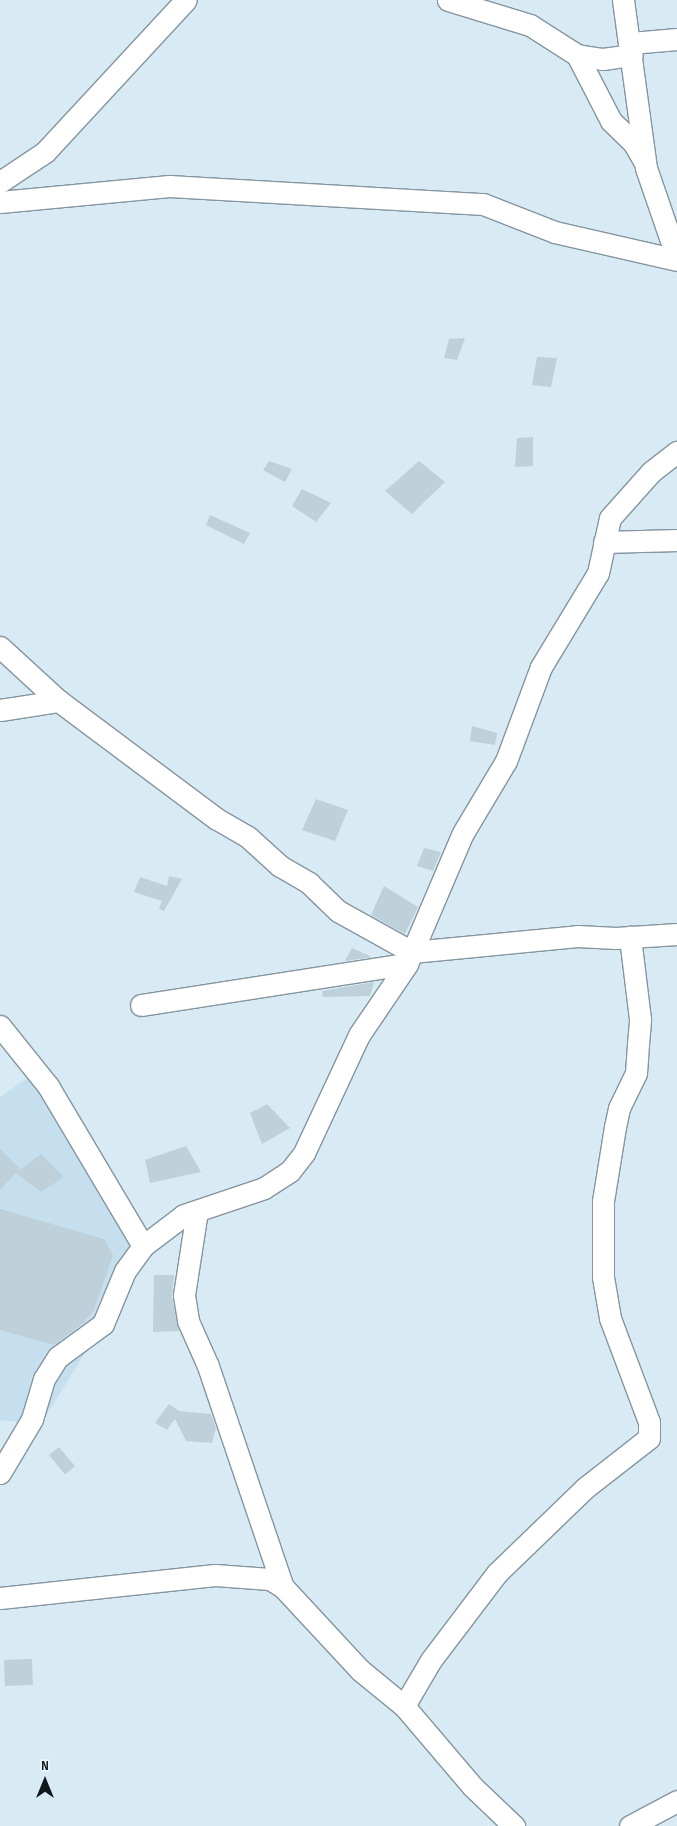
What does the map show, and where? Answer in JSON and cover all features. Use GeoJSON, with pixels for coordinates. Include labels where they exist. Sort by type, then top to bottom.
{"type":"FeatureCollection","features":[{"type":"Feature","properties":{"kind":"street"},"geometry":{"type":"LineString","coordinates":[[0,182],[45,152],[186,0]]}},
{"type":"Feature","properties":{"kind":"street"},"geometry":{"type":"LineString","coordinates":[[448,0],[530,25],[577,54],[602,59],[632,49],[677,39]]}},
{"type":"Feature","properties":{"kind":"street"},"geometry":{"type":"LineString","coordinates":[[623,0],[632,49],[646,168]]}},
{"type":"Feature","properties":{"kind":"street"},"geometry":{"type":"LineString","coordinates":[[577,54],[611,121],[633,142],[646,168],[677,259]]}},
{"type":"Feature","properties":{"kind":"street"},"geometry":{"type":"LineString","coordinates":[[0,202],[169,186],[482,204],[555,232],[677,259]]}},
{"type":"Feature","properties":{"kind":"street"},"geometry":{"type":"LineString","coordinates":[[0,1473],[32,1418],[44,1379],[58,1357],[104,1324],[125,1271],[143,1246],[184,1215],[264,1188],[290,1170],[304,1154],[359,1035],[410,958],[464,833],[506,761],[541,668],[598,573],[606,527],[622,501],[677,452]]}},
{"type":"Feature","properties":{"kind":"street"},"geometry":{"type":"LineString","coordinates":[[604,542],[677,540]]}},
{"type":"Feature","properties":{"kind":"street"},"geometry":{"type":"LineString","coordinates":[[0,647],[59,701],[209,813],[248,837],[280,866],[309,883],[338,911],[410,958]]}},
{"type":"Feature","properties":{"kind":"street"},"geometry":{"type":"LineString","coordinates":[[0,710],[59,701]]}},
{"type":"Feature","properties":{"kind":"street"},"geometry":{"type":"LineString","coordinates":[[141,1005],[410,958],[577,936],[630,937],[677,934]]}},
{"type":"Feature","properties":{"kind":"street"},"geometry":{"type":"LineString","coordinates":[[404,1706],[431,1660],[497,1573],[585,1488],[649,1438],[649,1422],[610,1318],[603,1278],[602,1201],[619,1108],[636,1073],[640,1019],[630,937]]}},
{"type":"Feature","properties":{"kind":"street"},"geometry":{"type":"LineString","coordinates":[[0,1026],[48,1086],[143,1246]]}},
{"type":"Feature","properties":{"kind":"street"},"geometry":{"type":"LineString","coordinates":[[197,1211],[184,1295],[188,1321],[208,1366],[283,1587]]}},
{"type":"Feature","properties":{"kind":"street"},"geometry":{"type":"LineString","coordinates":[[0,1598],[215,1575],[270,1579],[283,1587],[326,1637],[404,1706],[474,1787],[514,1826]]}},
{"type":"Feature","properties":{"kind":"street"},"geometry":{"type":"LineString","coordinates":[[630,1826],[677,1801]]}},
{"type":"Feature","properties":{"kind":"shaded area"},"geometry":{"type":"Polygon","coordinates":[[[32,1075],[135,1249],[103,1324],[41,1424],[0,1420],[0,1097],[32,1075]]]}},
{"type":"Feature","properties":{"kind":"building"},"geometry":{"type":"Polygon","coordinates":[[[465,338],[457,360],[444,358],[449,339],[465,338]]]}},
{"type":"Feature","properties":{"kind":"building"},"geometry":{"type":"Polygon","coordinates":[[[537,357],[557,358],[551,387],[532,385],[537,357]]]}},
{"type":"Feature","properties":{"kind":"building"},"geometry":{"type":"Polygon","coordinates":[[[533,437],[533,466],[515,467],[517,438],[533,437]]]}},
{"type":"Feature","properties":{"kind":"building"},"geometry":{"type":"Polygon","coordinates":[[[269,461],[292,469],[285,482],[263,470],[269,461]]]}},
{"type":"Feature","properties":{"kind":"building"},"geometry":{"type":"Polygon","coordinates":[[[419,461],[445,482],[412,514],[385,491],[419,461]]]}},
{"type":"Feature","properties":{"kind":"building"},"geometry":{"type":"Polygon","coordinates":[[[302,489],[331,503],[316,522],[292,506],[302,489]]]}},
{"type":"Feature","properties":{"kind":"building"},"geometry":{"type":"Polygon","coordinates":[[[210,515],[250,533],[244,544],[206,525],[210,515]]]}},
{"type":"Feature","properties":{"kind":"building"},"geometry":{"type":"Polygon","coordinates":[[[472,726],[497,733],[495,745],[470,741],[472,726]]]}},
{"type":"Feature","properties":{"kind":"building"},"geometry":{"type":"Polygon","coordinates":[[[316,799],[348,810],[335,841],[302,830],[316,799]]]}},
{"type":"Feature","properties":{"kind":"building"},"geometry":{"type":"Polygon","coordinates":[[[424,848],[441,852],[433,871],[417,866],[424,848]]]}},
{"type":"Feature","properties":{"kind":"building"},"geometry":{"type":"Polygon","coordinates":[[[169,876],[182,879],[164,911],[159,909],[162,901],[134,892],[140,877],[167,886],[169,876]]]}},
{"type":"Feature","properties":{"kind":"building"},"geometry":{"type":"Polygon","coordinates":[[[384,886],[418,907],[405,934],[371,915],[384,886]]]}},
{"type":"Feature","properties":{"kind":"building"},"geometry":{"type":"Polygon","coordinates":[[[352,948],[372,957],[345,961],[352,948]]]}},
{"type":"Feature","properties":{"kind":"building"},"geometry":{"type":"Polygon","coordinates":[[[374,982],[370,996],[323,997],[322,991],[374,982]]]}},
{"type":"Feature","properties":{"kind":"building"},"geometry":{"type":"Polygon","coordinates":[[[267,1104],[290,1128],[262,1144],[250,1113],[267,1104]]]}},
{"type":"Feature","properties":{"kind":"building"},"geometry":{"type":"Polygon","coordinates":[[[186,1146],[201,1172],[150,1183],[145,1160],[186,1146]]]}},
{"type":"Feature","properties":{"kind":"building"},"geometry":{"type":"Polygon","coordinates":[[[0,1149],[20,1169],[0,1190],[0,1149]]]}},
{"type":"Feature","properties":{"kind":"building"},"geometry":{"type":"Polygon","coordinates":[[[41,1154],[64,1177],[41,1192],[16,1173],[41,1154]]]}},
{"type":"Feature","properties":{"kind":"building"},"geometry":{"type":"Polygon","coordinates":[[[0,1209],[104,1239],[113,1255],[94,1310],[83,1323],[54,1345],[0,1330],[0,1209]]]}},
{"type":"Feature","properties":{"kind":"building"},"geometry":{"type":"Polygon","coordinates":[[[154,1275],[174,1275],[172,1297],[179,1331],[153,1332],[154,1275]]]}},
{"type":"Feature","properties":{"kind":"building"},"geometry":{"type":"Polygon","coordinates":[[[169,1404],[179,1411],[211,1414],[216,1428],[212,1443],[186,1441],[175,1419],[167,1430],[155,1423],[169,1404]]]}},
{"type":"Feature","properties":{"kind":"building"},"geometry":{"type":"Polygon","coordinates":[[[59,1447],[75,1466],[65,1475],[49,1455],[59,1447]]]}},
{"type":"Feature","properties":{"kind":"building"},"geometry":{"type":"Polygon","coordinates":[[[32,1659],[33,1685],[5,1686],[4,1660],[32,1659]]]}}]}
